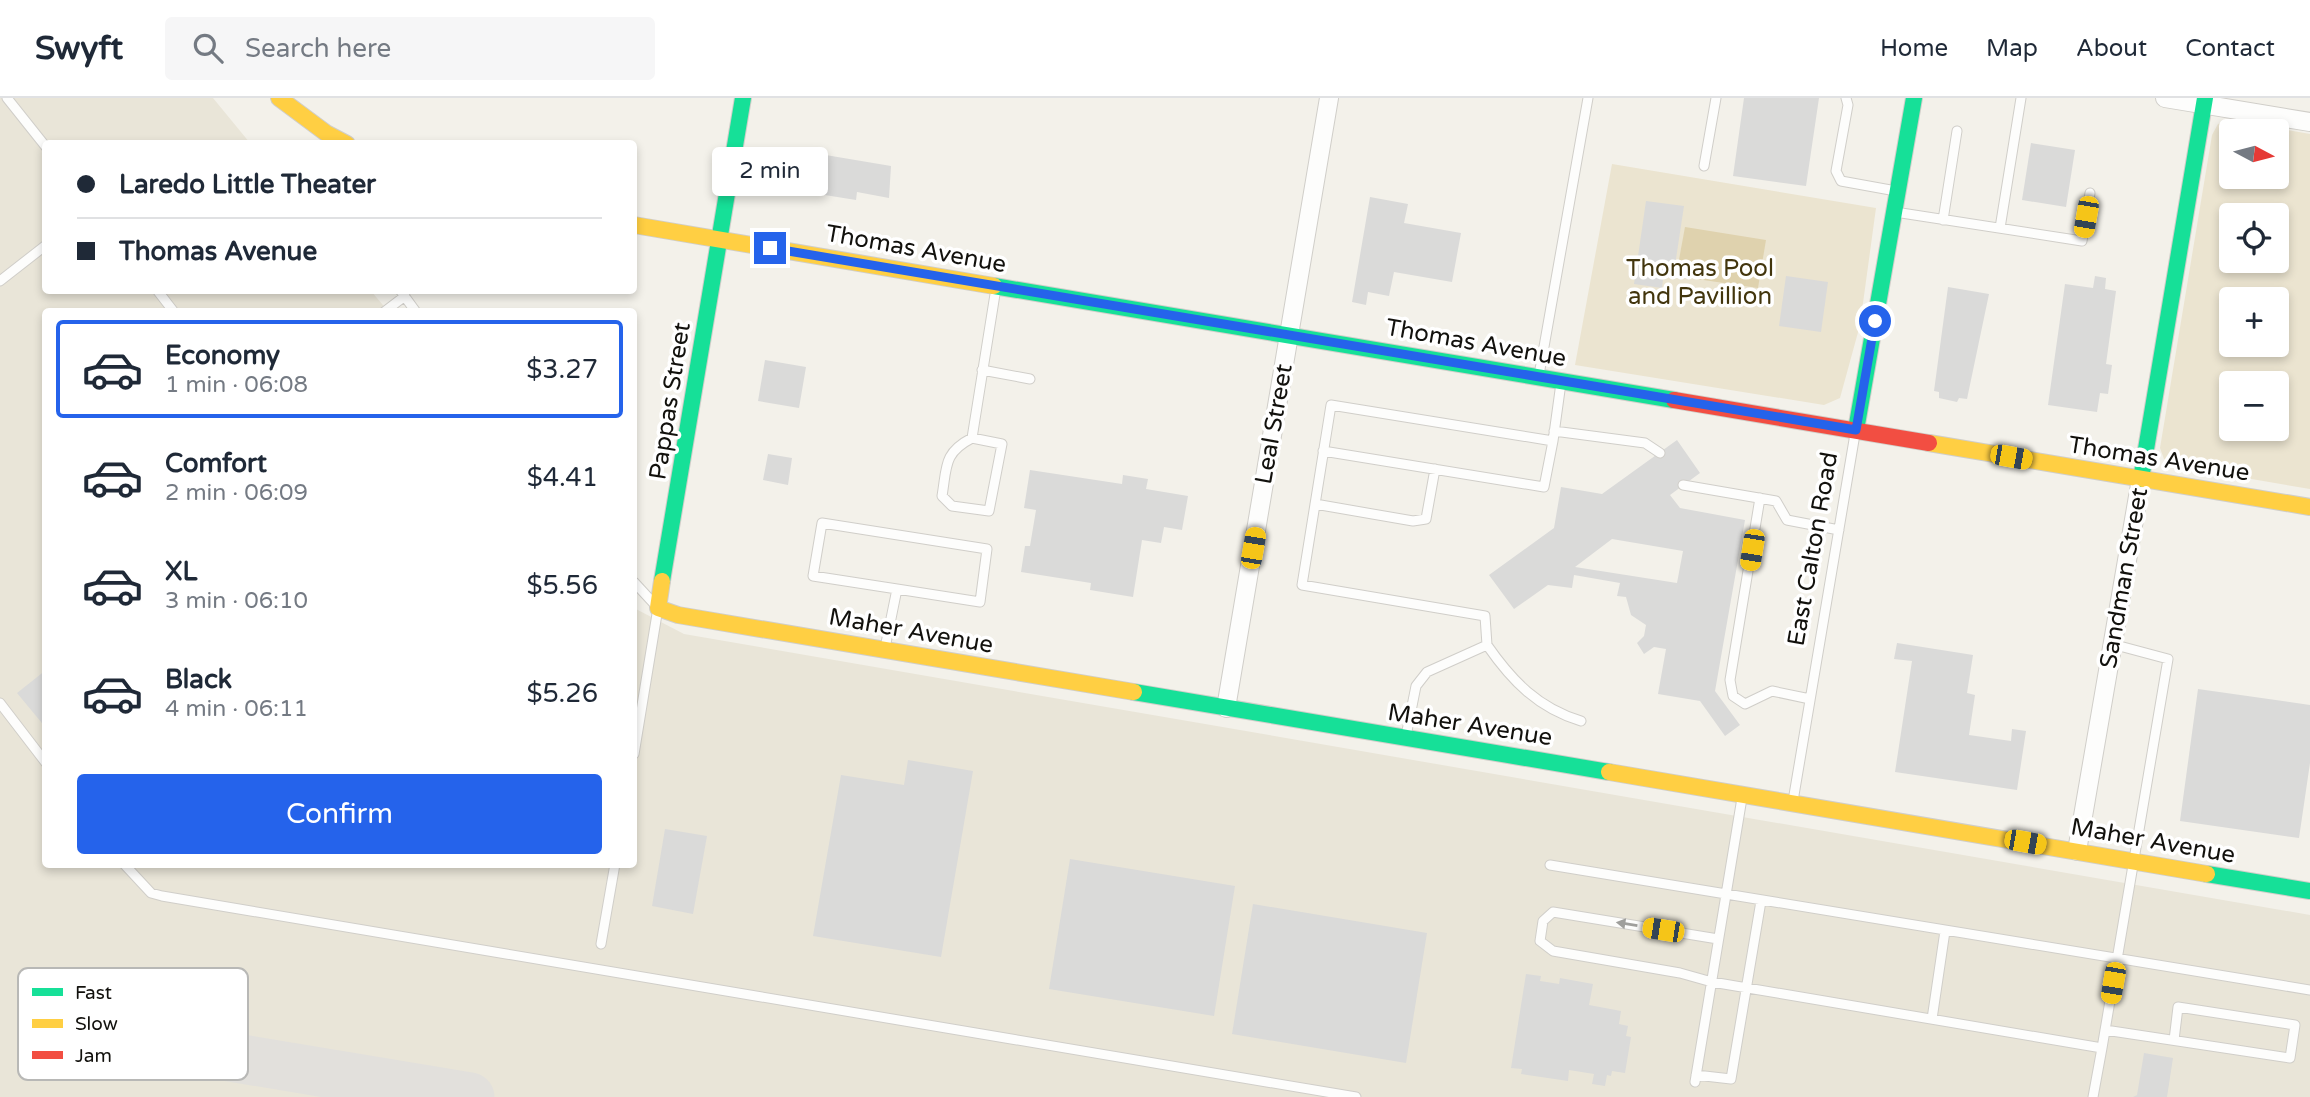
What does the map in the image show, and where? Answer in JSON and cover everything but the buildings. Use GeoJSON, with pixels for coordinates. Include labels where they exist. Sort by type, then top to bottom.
{"type":"FeatureCollection","features":[{"type":"Feature","properties":{"kind":"street"},"geometry":{"type":"LineString","coordinates":[[279,98],[340,140]]}},
{"type":"Feature","properties":{"kind":"street","name":"Pappas Street"},"geometry":{"type":"LineString","coordinates":[[658,608],[743,98]]}},
{"type":"Feature","properties":{"kind":"street","name":"Leal Street"},"geometry":{"type":"LineString","coordinates":[[1226,708],[1329,98]]}},
{"type":"Feature","properties":{"kind":"street","name":"East Calton Road"},"geometry":{"type":"LineString","coordinates":[[1856,430],[1914,98]]}},
{"type":"Feature","properties":{"kind":"street"},"geometry":{"type":"LineString","coordinates":[[2165,98],[2204,101],[2310,122]]}},
{"type":"Feature","properties":{"kind":"street","name":"Sandman Street"},"geometry":{"type":"LineString","coordinates":[[2077,851],[2204,101]]}},
{"type":"Feature","properties":{"kind":"street","name":"Thomas Avenue"},"geometry":{"type":"LineString","coordinates":[[637,226],[2310,507]]}},
{"type":"Feature","properties":{"kind":"street","name":"Maher Avenue"},"geometry":{"type":"LineString","coordinates":[[658,608],[678,615],[2310,891]]}},
{"type":"Feature","properties":{"kind":"lane"},"geometry":{"type":"LineString","coordinates":[[7,98],[42,142]]}},
{"type":"Feature","properties":{"kind":"lane"},"geometry":{"type":"LineString","coordinates":[[1539,377],[1588,98]]}},
{"type":"Feature","properties":{"kind":"lane"},"geometry":{"type":"LineString","coordinates":[[1704,166],[1716,98]]}},
{"type":"Feature","properties":{"kind":"lane"},"geometry":{"type":"LineString","coordinates":[[1846,98],[1848,105],[1836,172],[1841,181],[1898,191]]}},
{"type":"Feature","properties":{"kind":"lane"},"geometry":{"type":"LineString","coordinates":[[2000,228],[2021,98]]}},
{"type":"Feature","properties":{"kind":"lane"},"geometry":{"type":"LineString","coordinates":[[1943,220],[1957,131]]}},
{"type":"Feature","properties":{"kind":"lane"},"geometry":{"type":"LineString","coordinates":[[1894,212],[2082,241],[2090,193]]}},
{"type":"Feature","properties":{"kind":"lane"},"geometry":{"type":"LineString","coordinates":[[0,281],[42,249]]}},
{"type":"Feature","properties":{"kind":"lane"},"geometry":{"type":"LineString","coordinates":[[972,438],[996,286]]}},
{"type":"Feature","properties":{"kind":"lane"},"geometry":{"type":"LineString","coordinates":[[388,308],[401,294]]}},
{"type":"Feature","properties":{"kind":"lane"},"geometry":{"type":"LineString","coordinates":[[982,370],[1030,379]]}},
{"type":"Feature","properties":{"kind":"lane"},"geometry":{"type":"LineString","coordinates":[[1323,451],[1544,487],[1562,381]]}},
{"type":"Feature","properties":{"kind":"lane"},"geometry":{"type":"LineString","coordinates":[[1581,721],[1556,713],[1507,675],[1487,645],[1485,616],[1302,585],[1331,405],[1553,436],[1645,443],[1660,453]]}},
{"type":"Feature","properties":{"kind":"lane","name":"East Calton Road"},"geometry":{"type":"LineString","coordinates":[[1793,802],[1856,430]]}},
{"type":"Feature","properties":{"kind":"lane"},"geometry":{"type":"LineString","coordinates":[[972,438],[1002,444],[989,511],[952,506],[942,496],[948,455],[956,446],[972,438]]}},
{"type":"Feature","properties":{"kind":"lane"},"geometry":{"type":"LineString","coordinates":[[1315,504],[1413,521],[1426,519],[1435,469]]}},
{"type":"Feature","properties":{"kind":"lane"},"geometry":{"type":"LineString","coordinates":[[1683,485],[1776,501],[1787,520],[1839,530]]}},
{"type":"Feature","properties":{"kind":"lane"},"geometry":{"type":"LineString","coordinates":[[1760,498],[1730,680],[1733,696],[1745,704],[1772,691],[1810,699]]}},
{"type":"Feature","properties":{"kind":"lane"},"geometry":{"type":"LineString","coordinates":[[822,523],[987,549],[980,602],[897,589],[813,576],[822,523]]}},
{"type":"Feature","properties":{"kind":"lane"},"geometry":{"type":"LineString","coordinates":[[637,585],[658,608]]}},
{"type":"Feature","properties":{"kind":"lane"},"geometry":{"type":"LineString","coordinates":[[884,650],[897,589]]}},
{"type":"Feature","properties":{"kind":"lane","name":"Pappas Street"},"geometry":{"type":"LineString","coordinates":[[637,736],[658,608]]}},
{"type":"Feature","properties":{"kind":"lane"},"geometry":{"type":"LineString","coordinates":[[1406,737],[1416,686],[1427,672],[1487,645]]}},
{"type":"Feature","properties":{"kind":"lane"},"geometry":{"type":"LineString","coordinates":[[2093,1097],[2168,659],[2112,645]]}},
{"type":"Feature","properties":{"kind":"lane"},"geometry":{"type":"LineString","coordinates":[[0,704],[42,758]]}},
{"type":"Feature","properties":{"kind":"lane"},"geometry":{"type":"LineString","coordinates":[[1742,793],[1696,1078],[1731,1079],[1761,901]]}},
{"type":"Feature","properties":{"kind":"lane"},"geometry":{"type":"LineString","coordinates":[[1550,865],[2310,990]]}},
{"type":"Feature","properties":{"kind":"lane"},"geometry":{"type":"LineString","coordinates":[[128,868],[151,893],[162,896],[1356,1097]]}},
{"type":"Feature","properties":{"kind":"lane"},"geometry":{"type":"LineString","coordinates":[[601,944],[614,868]]}},
{"type":"Feature","properties":{"kind":"lane"},"geometry":{"type":"LineString","coordinates":[[1718,939],[1553,912],[1543,921],[1540,941],[1553,951],[1679,973],[1712,982],[2102,1048]]}},
{"type":"Feature","properties":{"kind":"lane"},"geometry":{"type":"LineString","coordinates":[[1932,1019],[1945,931]]}},
{"type":"Feature","properties":{"kind":"lane"},"geometry":{"type":"LineString","coordinates":[[2105,1030],[2290,1058],[2295,1025],[2178,1007],[2174,1040]]}},
{"type":"Feature","properties":{"kind":"shaded area"},"geometry":{"type":"Polygon","coordinates":[[[0,98],[213,98],[248,140],[42,140],[42,294],[374,294],[385,308],[42,308],[42,868],[637,868],[637,610],[684,634],[2310,915],[2310,1097],[0,1097],[0,98]]]}},
{"type":"Feature","properties":{"kind":"shaded area"},"geometry":{"type":"Polygon","coordinates":[[[1685,227],[1766,240],[1758,288],[1676,276],[1685,227]]]}},
{"type":"Feature","properties":{"kind":"green space"},"geometry":{"type":"Polygon","coordinates":[[[2219,124],[2219,189],[2289,189],[2289,130],[2310,134],[2310,489],[2176,466],[2164,459],[2160,448],[2212,135],[2219,124]]]}},
{"type":"Feature","properties":{"kind":"green space","name":"Thomas Pool and Pavillion"},"geometry":{"type":"Polygon","coordinates":[[[1612,164],[1876,208],[1860,325],[1840,398],[1824,405],[1575,365],[1612,164]]]}},
{"type":"Feature","properties":{"kind":"taxiway"},"geometry":{"type":"LineString","coordinates":[[248,1060],[470,1097]]}},
{"type":"Feature","properties":{"kind":"traffic: fast"},"geometry":{"type":"LineString","coordinates":[[662,581],[743,98]]}},
{"type":"Feature","properties":{"kind":"traffic: fast"},"geometry":{"type":"LineString","coordinates":[[1856,430],[1914,98]]}},
{"type":"Feature","properties":{"kind":"traffic: fast"},"geometry":{"type":"LineString","coordinates":[[2141,479],[2205,98]]}},
{"type":"Feature","properties":{"kind":"traffic: fast"},"geometry":{"type":"LineString","coordinates":[[994,286],[1674,400]]}},
{"type":"Feature","properties":{"kind":"traffic: fast"},"geometry":{"type":"LineString","coordinates":[[1134,692],[1609,772]]}},
{"type":"Feature","properties":{"kind":"traffic: fast"},"geometry":{"type":"LineString","coordinates":[[2207,874],[2310,891]]}},
{"type":"Feature","properties":{"kind":"traffic: slow"},"geometry":{"type":"LineString","coordinates":[[279,98],[339,140]]}},
{"type":"Feature","properties":{"kind":"traffic: slow"},"geometry":{"type":"LineString","coordinates":[[637,226],[994,286]]}},
{"type":"Feature","properties":{"kind":"traffic: slow"},"geometry":{"type":"LineString","coordinates":[[1929,443],[2310,507]]}},
{"type":"Feature","properties":{"kind":"traffic: slow"},"geometry":{"type":"LineString","coordinates":[[662,581],[658,608],[678,615],[1134,692]]}},
{"type":"Feature","properties":{"kind":"traffic: slow"},"geometry":{"type":"LineString","coordinates":[[1609,772],[2207,874]]}},
{"type":"Feature","properties":{"kind":"traffic: jam"},"geometry":{"type":"LineString","coordinates":[[1674,400],[1929,443]]}},
{"type":"Feature","properties":{"kind":"route"},"geometry":{"type":"LineString","coordinates":[[770,248],[1856,430],[1875,321]]}}]}
